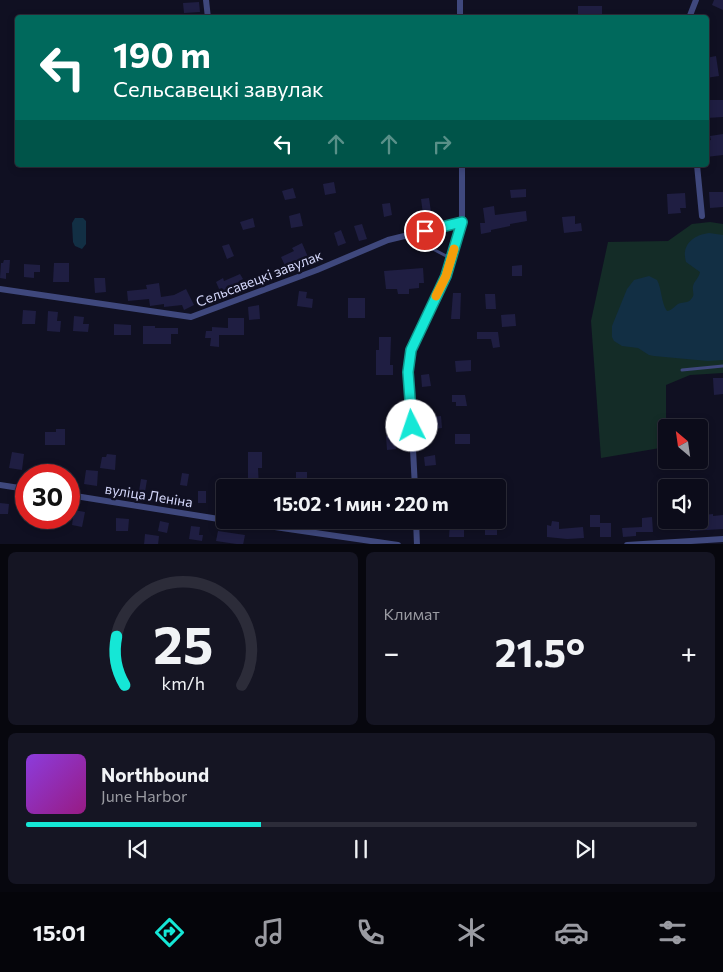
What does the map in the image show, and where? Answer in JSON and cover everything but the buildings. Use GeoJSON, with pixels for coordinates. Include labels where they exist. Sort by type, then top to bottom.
{"type":"FeatureCollection","features":[{"type":"Feature","properties":{"kind":"street"},"geometry":{"type":"LineString","coordinates":[[206,0],[208,15]]}},
{"type":"Feature","properties":{"kind":"street"},"geometry":{"type":"LineString","coordinates":[[460,0],[460,15]]}},
{"type":"Feature","properties":{"kind":"street"},"geometry":{"type":"LineString","coordinates":[[690,15],[696,0]]}},
{"type":"Feature","properties":{"kind":"street"},"geometry":{"type":"LineString","coordinates":[[414,479],[408,372],[411,350],[446,276],[462,222],[462,167]]}},
{"type":"Feature","properties":{"kind":"street"},"geometry":{"type":"LineString","coordinates":[[697,167],[702,216]]}},
{"type":"Feature","properties":{"kind":"street","name":"Сельсавецкі завулак"},"geometry":{"type":"LineString","coordinates":[[0,289],[191,317],[317,270],[388,240],[462,222]]}},
{"type":"Feature","properties":{"kind":"street"},"geometry":{"type":"LineString","coordinates":[[0,485],[15,487]]}},
{"type":"Feature","properties":{"kind":"street","name":"вуліца Леніна"},"geometry":{"type":"LineString","coordinates":[[80,497],[216,518]]}},
{"type":"Feature","properties":{"kind":"street","name":"вуліца Леніна"},"geometry":{"type":"LineString","coordinates":[[290,529],[398,544]]}},
{"type":"Feature","properties":{"kind":"street"},"geometry":{"type":"LineString","coordinates":[[416,529],[417,544]]}},
{"type":"Feature","properties":{"kind":"street"},"geometry":{"type":"LineString","coordinates":[[627,544],[723,539]]}},
{"type":"Feature","properties":{"kind":"lane"},"geometry":{"type":"LineString","coordinates":[[431,248],[451,258]]}},
{"type":"Feature","properties":{"kind":"lane"},"geometry":{"type":"LineString","coordinates":[[682,370],[723,366]]}},
{"type":"Feature","properties":{"kind":"green space"},"geometry":{"type":"Polygon","coordinates":[[[710,222],[723,224],[723,373],[690,375],[666,385],[666,419],[658,419],[658,448],[601,458],[591,321],[608,242],[668,241],[692,224],[710,222]]]}},
{"type":"Feature","properties":{"kind":"water"},"geometry":{"type":"Polygon","coordinates":[[[75,218],[83,218],[86,221],[86,244],[82,249],[75,246],[73,242],[72,223],[75,218]]]}},
{"type":"Feature","properties":{"kind":"water"},"geometry":{"type":"Polygon","coordinates":[[[709,233],[723,235],[723,360],[708,361],[654,356],[638,348],[622,346],[614,341],[612,326],[627,289],[634,280],[649,276],[657,280],[667,311],[691,300],[694,284],[700,272],[686,262],[685,251],[693,239],[709,233]]]}},
{"type":"Feature","properties":{"kind":"slow traffic"},"geometry":{"type":"LineString","coordinates":[[436,296],[446,276],[454,249]]}},
{"type":"Feature","properties":{"kind":"route"},"geometry":{"type":"LineString","coordinates":[[412,426],[408,372],[411,350],[446,276],[462,222],[425,231]]}}]}
